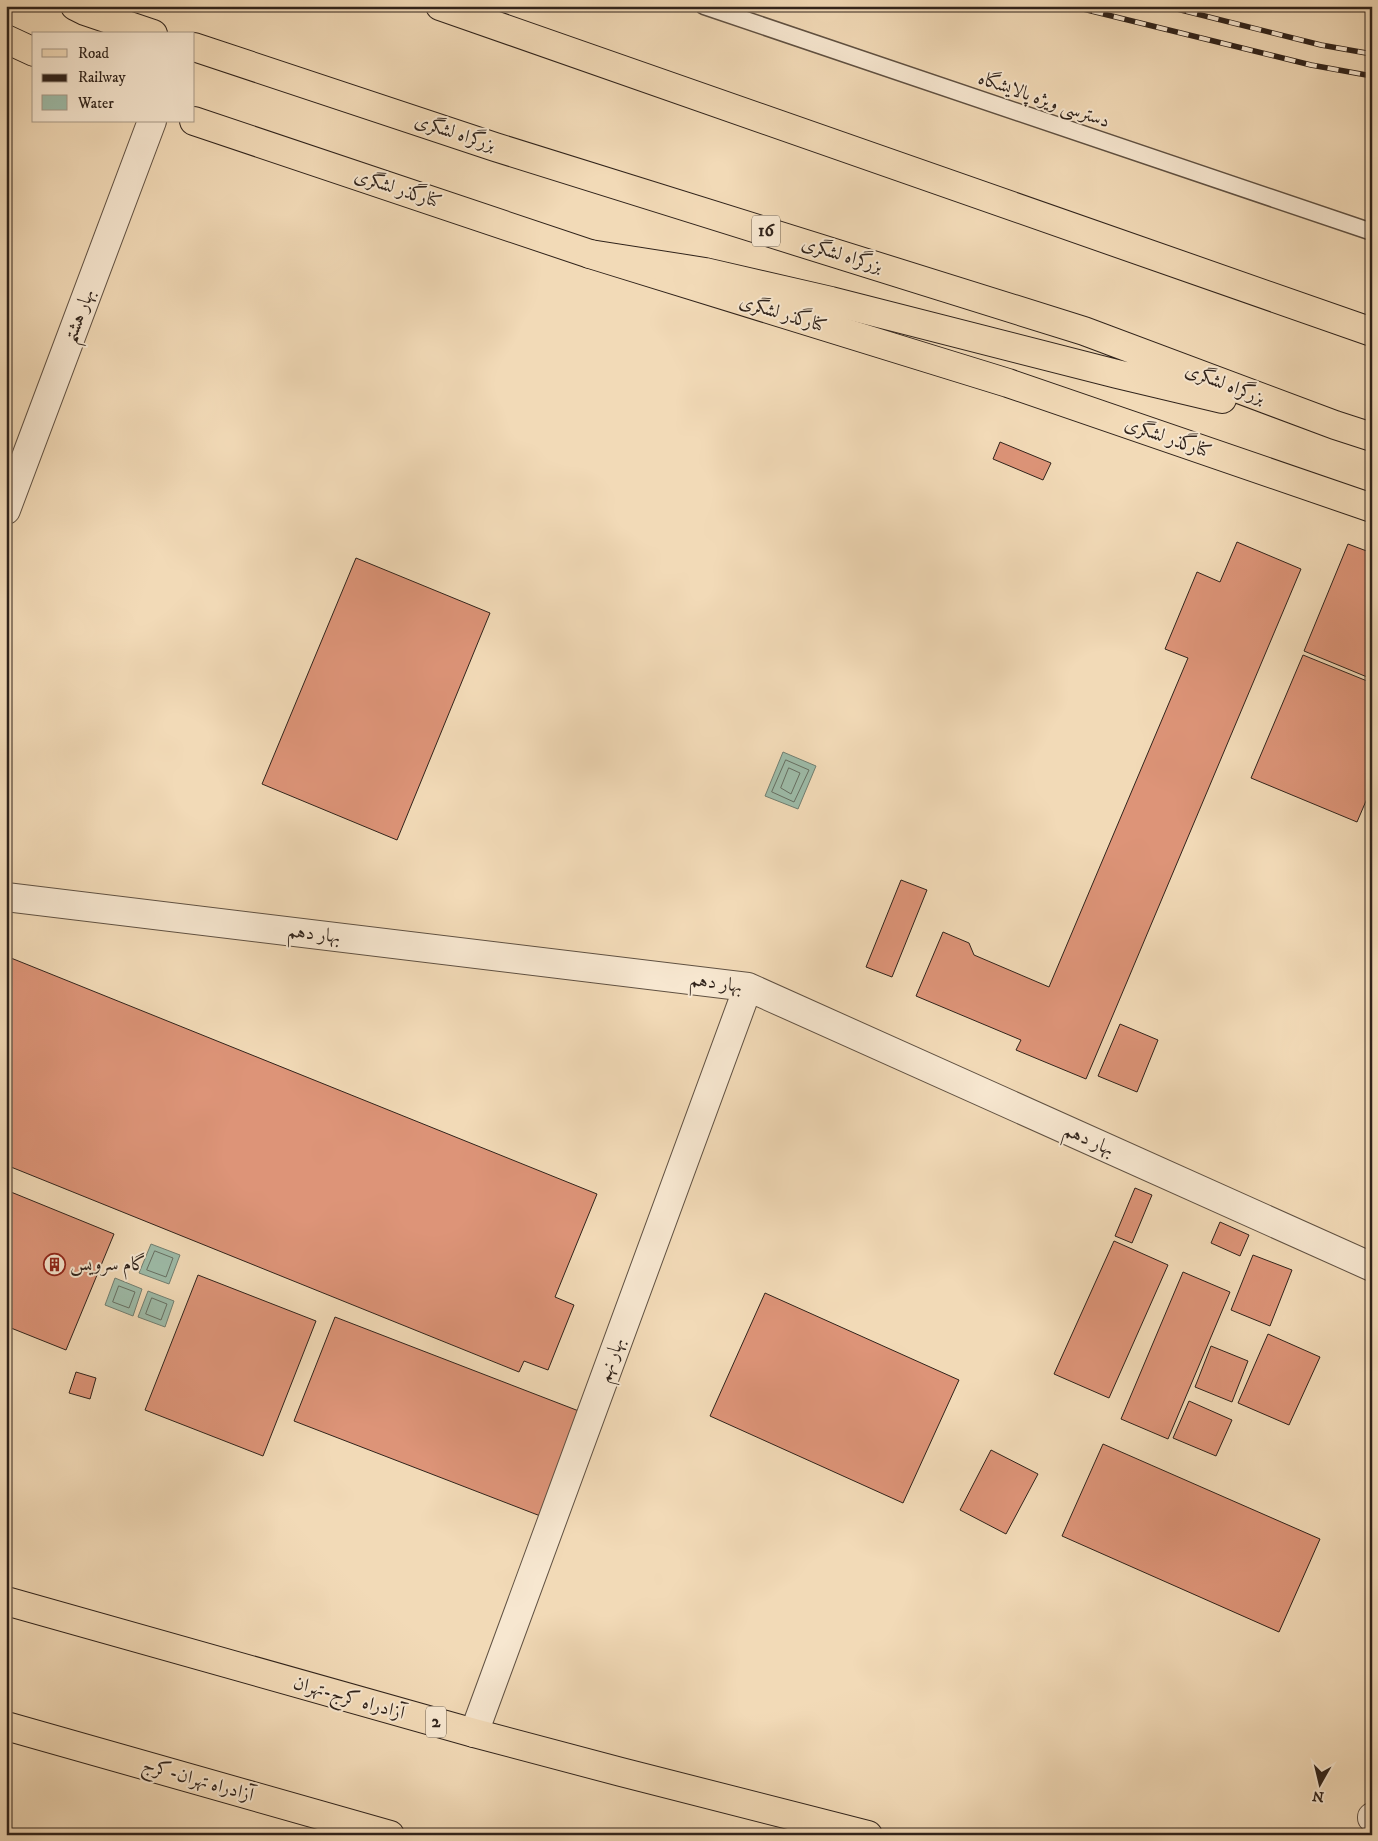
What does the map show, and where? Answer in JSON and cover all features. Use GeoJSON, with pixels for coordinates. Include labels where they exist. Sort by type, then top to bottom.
{"type":"FeatureCollection","features":[{"type":"Feature","properties":{"kind":"main road"},"geometry":{"type":"LineString","coordinates":[[75,6],[147,32]]}},
{"type":"Feature","properties":{"kind":"main road"},"geometry":{"type":"LineString","coordinates":[[440,6],[1372,332]]}},
{"type":"Feature","properties":{"kind":"main road"},"geometry":{"type":"LineString","coordinates":[[6,39],[32,51]]}},
{"type":"Feature","properties":{"kind":"main road","name":"بزرگراه لشگری"},"geometry":{"type":"LineString","coordinates":[[195,47],[495,147],[1084,331],[1335,425],[1372,437]]}},
{"type":"Feature","properties":{"kind":"main road","name":"کنارگذر لشگری"},"geometry":{"type":"LineString","coordinates":[[195,121],[590,254],[1008,383],[1372,508]]}},
{"type":"Feature","properties":{"kind":"main road"},"geometry":{"type":"LineString","coordinates":[[590,254],[705,272],[1117,374],[1335,425]]}},
{"type":"Feature","properties":{"kind":"main road","name":"آزادراه کرج-تهران"},"geometry":{"type":"LineString","coordinates":[[6,1601],[474,1733],[630,1775],[868,1835]]}},
{"type":"Feature","properties":{"kind":"main road","name":"آزادراه تهران-کرج"},"geometry":{"type":"LineString","coordinates":[[6,1726],[390,1835]]}},
{"type":"Feature","properties":{"kind":"street","name":"بهار هشتم"},"geometry":{"type":"LineString","coordinates":[[6,510],[152,122]]}},
{"type":"Feature","properties":{"kind":"street","name":"بهار دهم"},"geometry":{"type":"LineString","coordinates":[[6,897],[748,987],[1372,1267]]}},
{"type":"Feature","properties":{"kind":"street","name":"بهار نهم"},"geometry":{"type":"LineString","coordinates":[[474,1733],[748,987]]}},
{"type":"Feature","properties":{"kind":"lane","name":"دسترسی ویژه پالایشگاه"},"geometry":{"type":"LineString","coordinates":[[704,6],[1372,232]]}},
{"type":"Feature","properties":{"kind":"water"},"geometry":{"type":"Polygon","coordinates":[[[783,752],[816,766],[798,809],[765,796],[783,752]]]}},
{"type":"Feature","properties":{"kind":"water"},"geometry":{"type":"Polygon","coordinates":[[[151,1244],[180,1255],[169,1284],[139,1273],[151,1244]]]}},
{"type":"Feature","properties":{"kind":"water"},"geometry":{"type":"Polygon","coordinates":[[[115,1278],[142,1289],[133,1316],[105,1305],[115,1278]]]}},
{"type":"Feature","properties":{"kind":"water"},"geometry":{"type":"Polygon","coordinates":[[[148,1291],[174,1301],[165,1327],[138,1317],[148,1291]]]}},
{"type":"Feature","properties":{"kind":"building"},"geometry":{"type":"Polygon","coordinates":[[[1000,442],[1051,463],[1043,480],[993,459],[1000,442]]]}},
{"type":"Feature","properties":{"kind":"building"},"geometry":{"type":"Polygon","coordinates":[[[1237,542],[1301,569],[1086,1079],[1016,1050],[1021,1040],[916,996],[943,932],[969,943],[974,955],[1049,987],[1188,658],[1165,649],[1197,572],[1220,582],[1237,542]]]}},
{"type":"Feature","properties":{"kind":"building"},"geometry":{"type":"Polygon","coordinates":[[[1348,544],[1372,553],[1372,679],[1304,651],[1348,544]]]}},
{"type":"Feature","properties":{"kind":"building"},"geometry":{"type":"Polygon","coordinates":[[[356,558],[490,613],[397,840],[262,784],[356,558]]]}},
{"type":"Feature","properties":{"kind":"building"},"geometry":{"type":"Polygon","coordinates":[[[1303,655],[1372,683],[1372,787],[1357,822],[1251,778],[1303,655]]]}},
{"type":"Feature","properties":{"kind":"building"},"geometry":{"type":"Polygon","coordinates":[[[901,880],[927,890],[892,977],[866,967],[901,880]]]}},
{"type":"Feature","properties":{"kind":"building"},"geometry":{"type":"Polygon","coordinates":[[[6,956],[597,1194],[555,1297],[574,1305],[548,1370],[524,1361],[519,1372],[6,1165],[6,956]]]}},
{"type":"Feature","properties":{"kind":"building"},"geometry":{"type":"Polygon","coordinates":[[[1120,1024],[1158,1040],[1137,1092],[1098,1076],[1120,1024]]]}},
{"type":"Feature","properties":{"kind":"building"},"geometry":{"type":"Polygon","coordinates":[[[1135,1188],[1152,1195],[1132,1243],[1115,1236],[1135,1188]]]}},
{"type":"Feature","properties":{"kind":"building","name":"گام سرویس"},"geometry":{"type":"Polygon","coordinates":[[[6,1190],[114,1234],[66,1350],[6,1326],[6,1190]]]}},
{"type":"Feature","properties":{"kind":"building"},"geometry":{"type":"Polygon","coordinates":[[[1220,1222],[1249,1235],[1240,1256],[1211,1243],[1220,1222]]]}},
{"type":"Feature","properties":{"kind":"building"},"geometry":{"type":"Polygon","coordinates":[[[1114,1241],[1168,1265],[1109,1398],[1054,1374],[1114,1241]]]}},
{"type":"Feature","properties":{"kind":"building"},"geometry":{"type":"Polygon","coordinates":[[[1253,1255],[1292,1270],[1270,1326],[1231,1310],[1253,1255]]]}},
{"type":"Feature","properties":{"kind":"building"},"geometry":{"type":"Polygon","coordinates":[[[1183,1272],[1230,1292],[1168,1439],[1121,1419],[1183,1272]]]}},
{"type":"Feature","properties":{"kind":"building"},"geometry":{"type":"Polygon","coordinates":[[[198,1275],[316,1321],[263,1456],[145,1410],[198,1275]]]}},
{"type":"Feature","properties":{"kind":"building"},"geometry":{"type":"Polygon","coordinates":[[[765,1293],[959,1380],[903,1503],[710,1416],[765,1293]]]}},
{"type":"Feature","properties":{"kind":"building"},"geometry":{"type":"Polygon","coordinates":[[[335,1317],[584,1413],[543,1517],[294,1421],[335,1317]]]}},
{"type":"Feature","properties":{"kind":"building"},"geometry":{"type":"Polygon","coordinates":[[[1268,1334],[1320,1357],[1289,1425],[1238,1403],[1268,1334]]]}},
{"type":"Feature","properties":{"kind":"building"},"geometry":{"type":"Polygon","coordinates":[[[1211,1346],[1248,1361],[1232,1402],[1195,1387],[1211,1346]]]}},
{"type":"Feature","properties":{"kind":"building"},"geometry":{"type":"Polygon","coordinates":[[[76,1372],[96,1378],[90,1399],[69,1393],[76,1372]]]}},
{"type":"Feature","properties":{"kind":"building"},"geometry":{"type":"Polygon","coordinates":[[[1189,1401],[1232,1420],[1216,1456],[1173,1438],[1189,1401]]]}},
{"type":"Feature","properties":{"kind":"building"},"geometry":{"type":"Polygon","coordinates":[[[1103,1444],[1320,1539],[1279,1632],[1062,1536],[1103,1444]]]}},
{"type":"Feature","properties":{"kind":"building"},"geometry":{"type":"Polygon","coordinates":[[[991,1450],[1038,1474],[1006,1534],[960,1510],[991,1450]]]}},
{"type":"Feature","properties":{"kind":"railway"},"geometry":{"type":"LineString","coordinates":[[1071,6],[1311,65],[1372,76]]}},
{"type":"Feature","properties":{"kind":"railway"},"geometry":{"type":"LineString","coordinates":[[1165,6],[1321,45],[1372,54]]}},
{"type":"Feature","properties":{"kind":"place","name":"گام سرویس"},"geometry":{"type":"Point","coordinates":[54,1264]}}]}
